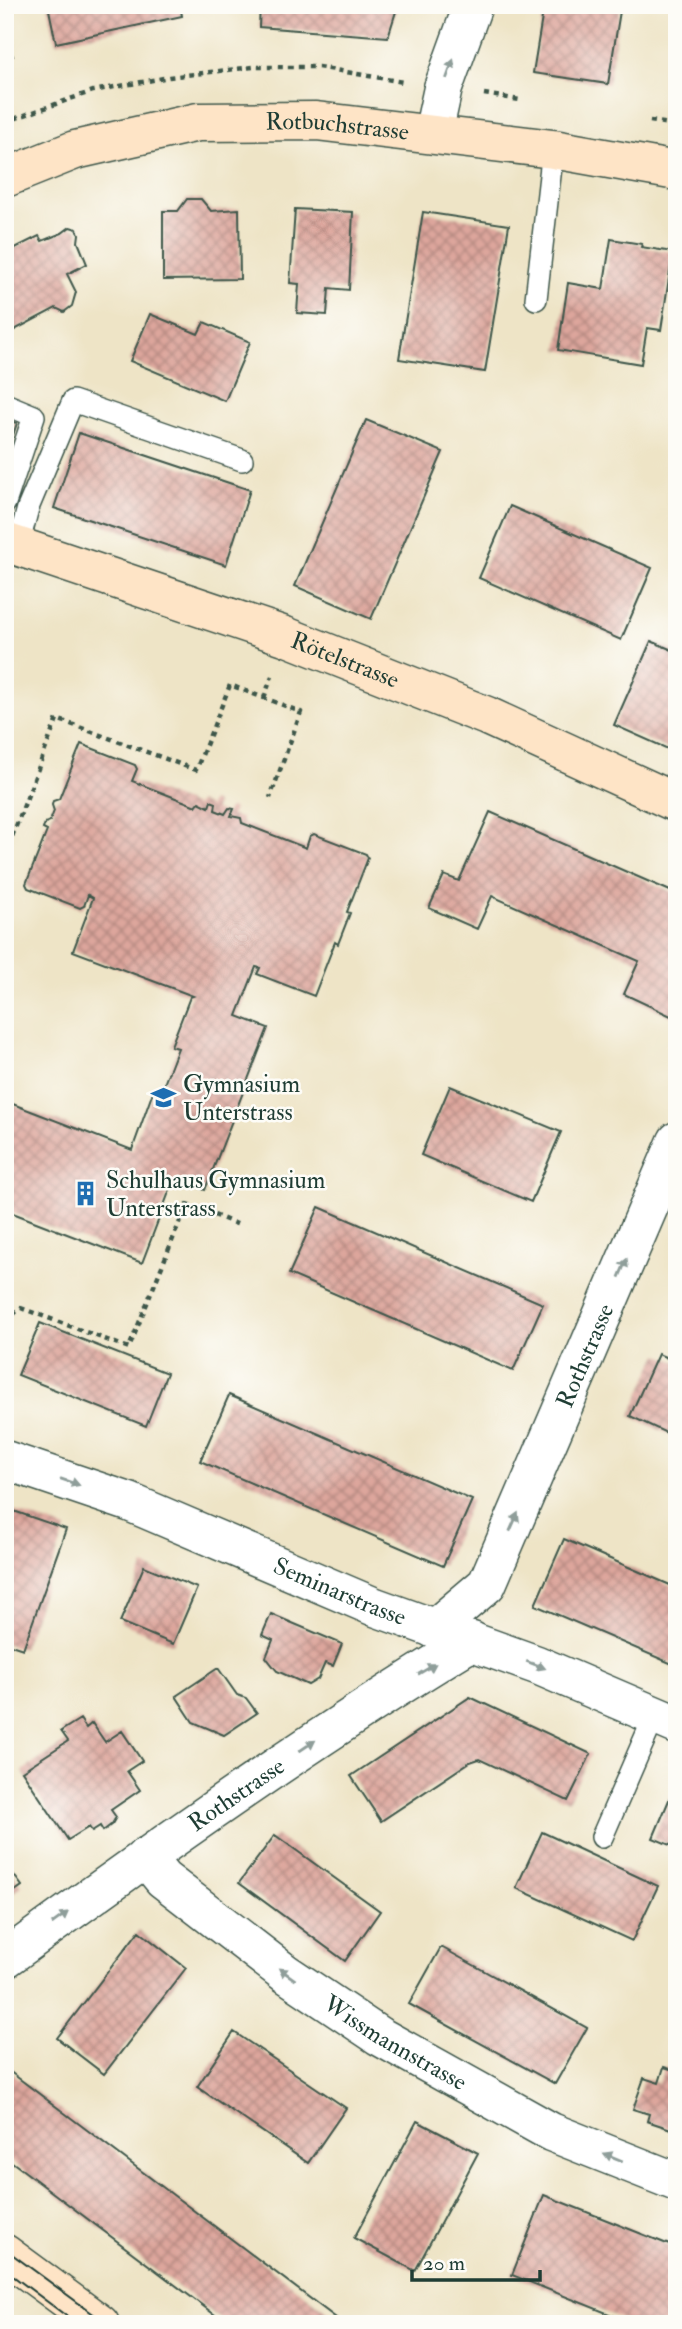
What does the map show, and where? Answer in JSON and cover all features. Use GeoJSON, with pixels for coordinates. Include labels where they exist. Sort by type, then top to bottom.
{"type":"FeatureCollection","features":[{"type":"Feature","properties":{"kind":"street"},"geometry":{"type":"LineString","coordinates":[[433,134],[443,88],[473,5]]}},
{"type":"Feature","properties":{"kind":"street","name":"Rotbuchstrasse"},"geometry":{"type":"LineString","coordinates":[[5,178],[75,150],[198,122],[316,121],[553,149],[677,171]]}},
{"type":"Feature","properties":{"kind":"street","name":"Rötelstrasse"},"geometry":{"type":"LineString","coordinates":[[12,544],[285,636],[487,716],[677,803]]}},
{"type":"Feature","properties":{"kind":"street","name":"Rothstrasse"},"geometry":{"type":"LineString","coordinates":[[435,1629],[487,1584],[677,1141]]}},
{"type":"Feature","properties":{"kind":"street","name":"Seminarstrasse"},"geometry":{"type":"LineString","coordinates":[[5,1460],[129,1502],[376,1607],[537,1665],[666,1720]]}},
{"type":"Feature","properties":{"kind":"street","name":"Rothstrasse"},"geometry":{"type":"LineString","coordinates":[[5,1958],[145,1857],[382,1696],[472,1641]]}},
{"type":"Feature","properties":{"kind":"street","name":"Wissmannstrasse"},"geometry":{"type":"LineString","coordinates":[[145,1857],[163,1879],[285,1973],[379,2036],[551,2132],[677,2182]]}},
{"type":"Feature","properties":{"kind":"street"},"geometry":{"type":"LineString","coordinates":[[5,2254],[100,2324]]}},
{"type":"Feature","properties":{"kind":"lane"},"geometry":{"type":"LineString","coordinates":[[536,299],[553,149]]}},
{"type":"Feature","properties":{"kind":"lane"},"geometry":{"type":"LineString","coordinates":[[12,544],[73,401],[242,460]]}},
{"type":"Feature","properties":{"kind":"lane"},"geometry":{"type":"LineString","coordinates":[[5,404],[34,416],[5,503]]}},
{"type":"Feature","properties":{"kind":"lane"},"geometry":{"type":"LineString","coordinates":[[602,1837],[666,1720]]}},
{"type":"Feature","properties":{"kind":"path"},"geometry":{"type":"LineString","coordinates":[[264,698],[273,671]]}},
{"type":"Feature","properties":{"kind":"path"},"geometry":{"type":"LineString","coordinates":[[5,855],[57,719],[196,770],[230,685],[301,712],[270,798]]}},
{"type":"Feature","properties":{"kind":"path"},"geometry":{"type":"LineString","coordinates":[[5,1321],[20,1308],[129,1348],[187,1204],[239,1225]]}},
{"type":"Feature","properties":{"kind":"path"},"geometry":{"type":"LineString","coordinates":[[5,2316],[15,2324]]}},
{"type":"Feature","properties":{"kind":"building"},"geometry":{"type":"Polygon","coordinates":[[[48,5],[180,5],[182,16],[56,43],[48,5]]]}},
{"type":"Feature","properties":{"kind":"building"},"geometry":{"type":"Polygon","coordinates":[[[260,5],[398,5],[388,37],[259,27],[260,5]]]}},
{"type":"Feature","properties":{"kind":"building"},"geometry":{"type":"Polygon","coordinates":[[[544,5],[621,5],[608,84],[533,73],[544,5]]]}},
{"type":"Feature","properties":{"kind":"building"},"geometry":{"type":"Polygon","coordinates":[[[5,40],[13,56],[5,59],[5,40]]]}},
{"type":"Feature","properties":{"kind":"building"},"geometry":{"type":"Polygon","coordinates":[[[187,199],[201,199],[211,211],[239,209],[240,279],[163,280],[163,211],[178,211],[187,199]]]}},
{"type":"Feature","properties":{"kind":"building"},"geometry":{"type":"Polygon","coordinates":[[[295,209],[353,212],[349,290],[329,288],[327,315],[297,313],[299,284],[290,283],[295,209]]]}},
{"type":"Feature","properties":{"kind":"building"},"geometry":{"type":"Polygon","coordinates":[[[423,212],[509,225],[485,372],[399,359],[423,212]]]}},
{"type":"Feature","properties":{"kind":"building"},"geometry":{"type":"Polygon","coordinates":[[[70,227],[77,229],[78,242],[87,264],[67,274],[76,292],[72,306],[64,312],[56,308],[5,335],[5,259],[13,255],[11,250],[39,236],[42,241],[70,227]]]}},
{"type":"Feature","properties":{"kind":"building"},"geometry":{"type":"Polygon","coordinates":[[[611,239],[673,252],[661,330],[647,328],[641,364],[558,350],[568,283],[603,289],[611,239]]]}},
{"type":"Feature","properties":{"kind":"building"},"geometry":{"type":"Polygon","coordinates":[[[150,314],[198,334],[204,322],[250,342],[225,401],[130,361],[150,314]]]}},
{"type":"Feature","properties":{"kind":"building"},"geometry":{"type":"Polygon","coordinates":[[[5,420],[17,423],[6,456],[5,456],[5,420]]]}},
{"type":"Feature","properties":{"kind":"building"},"geometry":{"type":"Polygon","coordinates":[[[366,420],[443,452],[371,619],[295,586],[366,420]]]}},
{"type":"Feature","properties":{"kind":"building"},"geometry":{"type":"Polygon","coordinates":[[[79,433],[250,490],[226,565],[54,508],[79,433]]]}},
{"type":"Feature","properties":{"kind":"building"},"geometry":{"type":"Polygon","coordinates":[[[510,506],[652,568],[621,640],[479,578],[510,506]]]}},
{"type":"Feature","properties":{"kind":"building"},"geometry":{"type":"Polygon","coordinates":[[[651,641],[677,652],[677,753],[614,725],[651,641]]]}},
{"type":"Feature","properties":{"kind":"building"},"geometry":{"type":"Polygon","coordinates":[[[81,744],[135,765],[137,769],[132,781],[196,806],[199,802],[209,807],[211,801],[216,803],[215,810],[225,814],[229,808],[234,809],[231,816],[241,818],[242,823],[306,848],[310,836],[314,834],[366,854],[368,858],[338,944],[335,942],[314,996],[257,974],[260,968],[256,967],[237,1016],[268,1028],[205,1190],[174,1179],[142,1263],[5,1210],[5,1101],[132,1150],[154,1089],[161,1092],[178,1048],[171,1046],[190,997],[193,996],[73,951],[93,898],[88,895],[84,906],[80,908],[28,888],[26,884],[47,831],[43,829],[45,823],[50,821],[54,811],[53,801],[59,799],[81,744]]]}},
{"type":"Feature","properties":{"kind":"building"},"geometry":{"type":"Polygon","coordinates":[[[490,812],[677,894],[675,1018],[624,994],[639,961],[492,896],[477,929],[429,908],[444,875],[459,881],[490,812]]]}},
{"type":"Feature","properties":{"kind":"building"},"geometry":{"type":"Polygon","coordinates":[[[450,1086],[561,1132],[531,1202],[421,1155],[450,1086]]]}},
{"type":"Feature","properties":{"kind":"building"},"geometry":{"type":"Polygon","coordinates":[[[319,1207],[543,1304],[513,1371],[289,1274],[319,1207]]]}},
{"type":"Feature","properties":{"kind":"building"},"geometry":{"type":"Polygon","coordinates":[[[40,1323],[167,1373],[146,1426],[18,1375],[40,1323]]]}},
{"type":"Feature","properties":{"kind":"building"},"geometry":{"type":"Polygon","coordinates":[[[658,1354],[677,1362],[677,1438],[630,1416],[658,1354]]]}},
{"type":"Feature","properties":{"kind":"building"},"geometry":{"type":"Polygon","coordinates":[[[229,1395],[472,1500],[443,1566],[200,1461],[229,1395]]]}},
{"type":"Feature","properties":{"kind":"building"},"geometry":{"type":"Polygon","coordinates":[[[5,1508],[66,1529],[23,1649],[5,1643],[5,1508]]]}},
{"type":"Feature","properties":{"kind":"building"},"geometry":{"type":"Polygon","coordinates":[[[564,1539],[677,1588],[677,1666],[535,1605],[564,1539]]]}},
{"type":"Feature","properties":{"kind":"building"},"geometry":{"type":"Polygon","coordinates":[[[144,1566],[197,1588],[173,1644],[120,1622],[144,1566]]]}},
{"type":"Feature","properties":{"kind":"building"},"geometry":{"type":"Polygon","coordinates":[[[271,1614],[342,1644],[333,1666],[325,1663],[318,1679],[308,1685],[277,1671],[266,1657],[273,1640],[262,1635],[271,1614]]]}},
{"type":"Feature","properties":{"kind":"building"},"geometry":{"type":"Polygon","coordinates":[[[218,1668],[237,1695],[246,1698],[257,1713],[224,1735],[193,1722],[176,1696],[218,1668]]]}},
{"type":"Feature","properties":{"kind":"building"},"geometry":{"type":"Polygon","coordinates":[[[470,1697],[591,1754],[568,1801],[479,1759],[470,1762],[381,1821],[351,1776],[470,1697]]]}},
{"type":"Feature","properties":{"kind":"building"},"geometry":{"type":"Polygon","coordinates":[[[80,1719],[86,1728],[92,1723],[105,1742],[122,1731],[142,1761],[127,1771],[140,1790],[111,1810],[116,1817],[103,1831],[100,1826],[92,1831],[89,1827],[68,1840],[22,1771],[68,1741],[61,1731],[80,1719]]]}},
{"type":"Feature","properties":{"kind":"building"},"geometry":{"type":"Polygon","coordinates":[[[674,1788],[677,1789],[677,1848],[653,1838],[674,1788]]]}},
{"type":"Feature","properties":{"kind":"building"},"geometry":{"type":"Polygon","coordinates":[[[542,1832],[658,1886],[632,1941],[516,1888],[542,1832]]]}},
{"type":"Feature","properties":{"kind":"building"},"geometry":{"type":"Polygon","coordinates":[[[275,1835],[380,1911],[345,1961],[239,1883],[275,1835]]]}},
{"type":"Feature","properties":{"kind":"building"},"geometry":{"type":"Polygon","coordinates":[[[5,1863],[22,1886],[5,1898],[5,1863]]]}},
{"type":"Feature","properties":{"kind":"building"},"geometry":{"type":"Polygon","coordinates":[[[139,1931],[186,1968],[104,2074],[57,2038],[139,1931]]]}},
{"type":"Feature","properties":{"kind":"building"},"geometry":{"type":"Polygon","coordinates":[[[441,1947],[587,2028],[555,2084],[409,2004],[441,1947]]]}},
{"type":"Feature","properties":{"kind":"building"},"geometry":{"type":"Polygon","coordinates":[[[234,2032],[346,2108],[308,2163],[197,2087],[234,2032]]]}},
{"type":"Feature","properties":{"kind":"building"},"geometry":{"type":"Polygon","coordinates":[[[664,2067],[677,2071],[677,2131],[647,2121],[649,2114],[633,2109],[644,2078],[659,2083],[664,2067]]]}},
{"type":"Feature","properties":{"kind":"building"},"geometry":{"type":"Polygon","coordinates":[[[5,2068],[344,2324],[227,2324],[5,2157],[5,2068]]]}},
{"type":"Feature","properties":{"kind":"building"},"geometry":{"type":"Polygon","coordinates":[[[417,2121],[478,2153],[415,2271],[354,2238],[417,2121]]]}},
{"type":"Feature","properties":{"kind":"building"},"geometry":{"type":"Polygon","coordinates":[[[544,2195],[677,2248],[677,2324],[634,2324],[512,2275],[544,2195]]]}},
{"type":"Feature","properties":{"kind":"tram line"},"geometry":{"type":"LineString","coordinates":[[5,2249],[107,2324]]}},
{"type":"Feature","properties":{"kind":"tram line"},"geometry":{"type":"LineString","coordinates":[[5,2270],[77,2324]]}},
{"type":"Feature","properties":{"kind":"place","name":"Gymnasium Unterstrass"},"geometry":{"type":"Point","coordinates":[163,1098]}},
{"type":"Feature","properties":{"kind":"place","name":"Schulhaus Gymnasium Unterstrass"},"geometry":{"type":"Point","coordinates":[86,1194]}}]}
